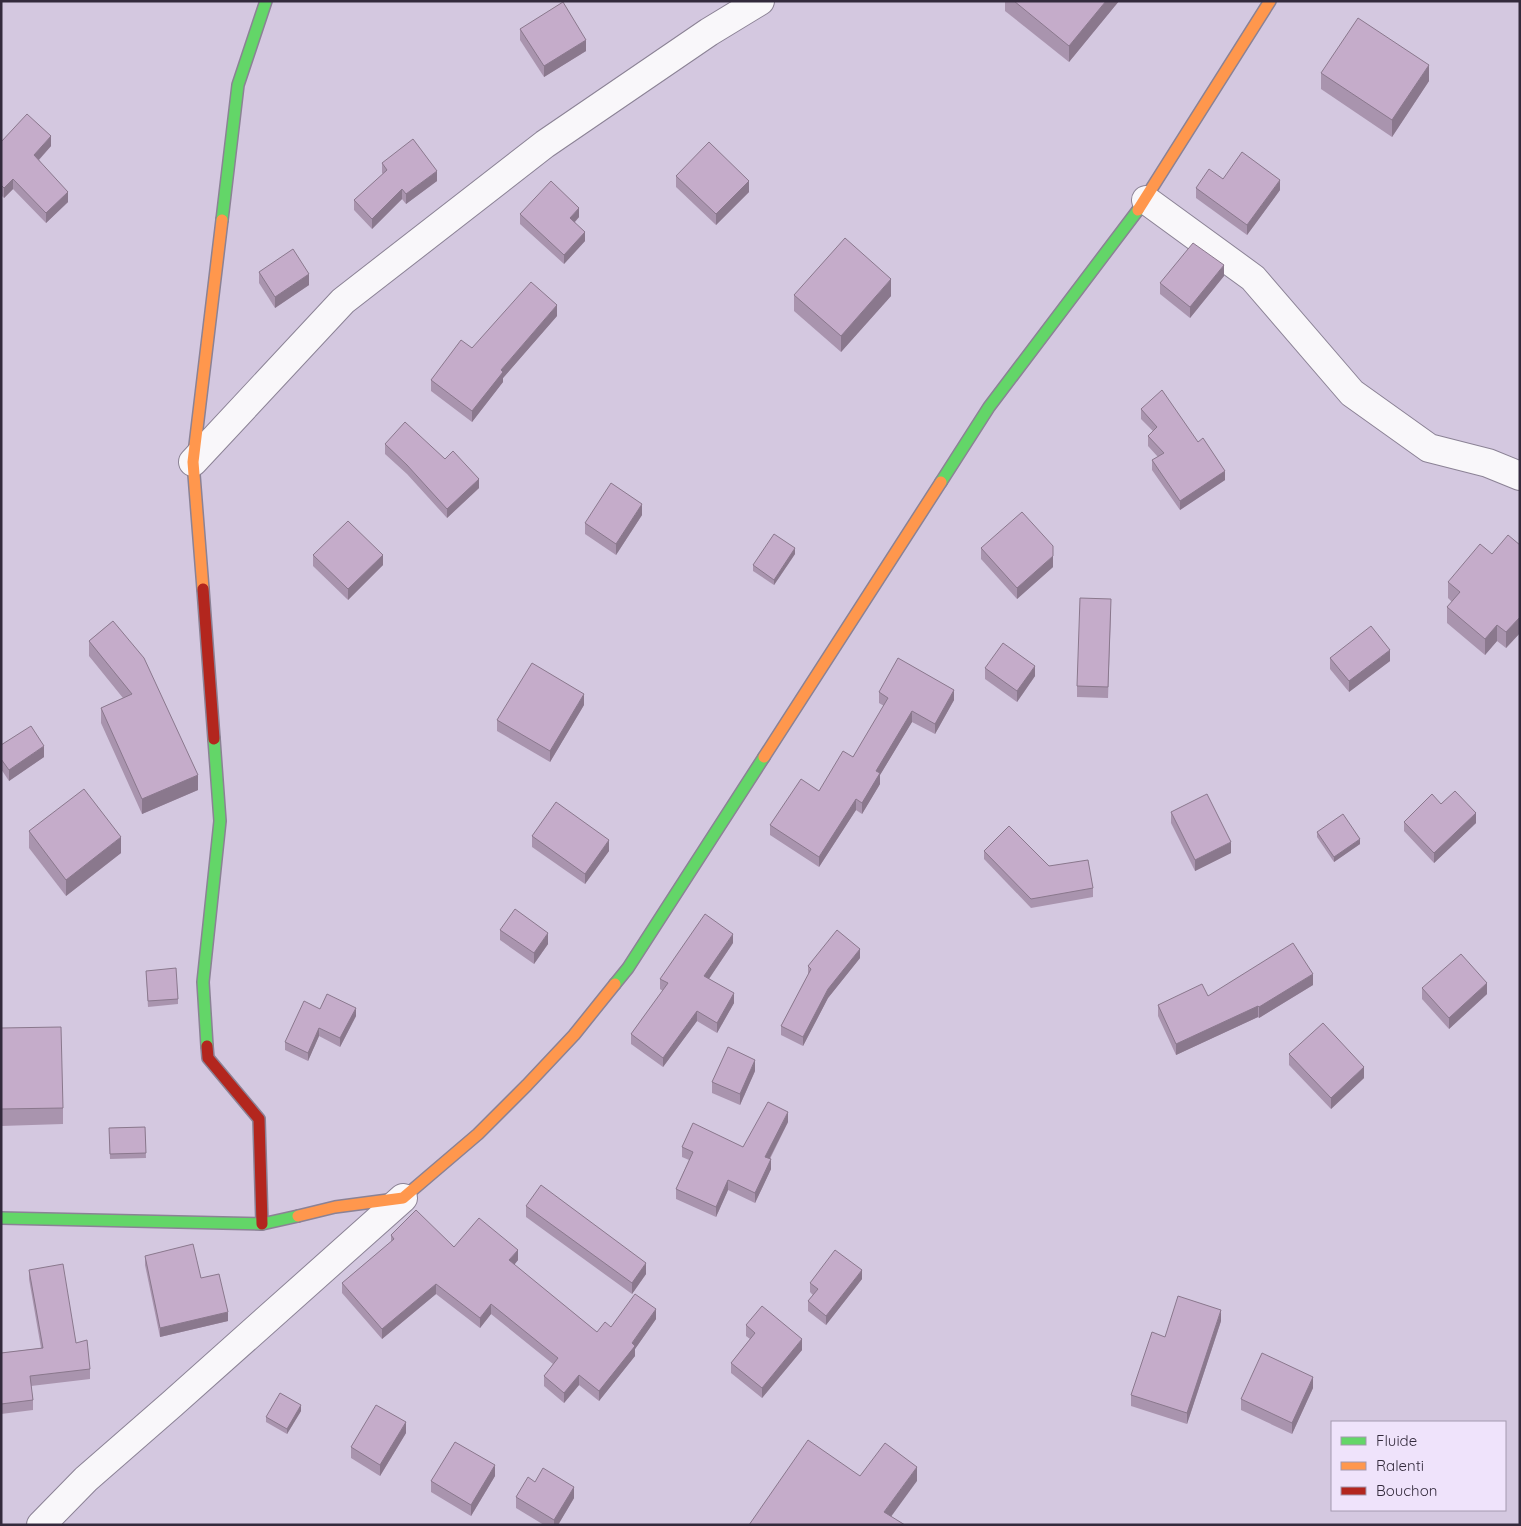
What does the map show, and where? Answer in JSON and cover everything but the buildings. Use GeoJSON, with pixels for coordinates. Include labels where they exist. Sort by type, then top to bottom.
{"type":"FeatureCollection","features":[{"type":"Feature","properties":{"kind":"street"},"geometry":{"type":"LineString","coordinates":[[262,1224],[259,1119],[208,1058],[203,982],[220,821],[193,462],[238,85],[266,1]]}},
{"type":"Feature","properties":{"kind":"street"},"geometry":{"type":"LineString","coordinates":[[193,462],[343,301],[545,144],[709,32],[760,1]]}},
{"type":"Feature","properties":{"kind":"street"},"geometry":{"type":"LineString","coordinates":[[41,1525],[86,1478],[478,1134],[527,1086],[574,1035],[628,968],[989,407],[1146,200],[1270,1]]}},
{"type":"Feature","properties":{"kind":"street"},"geometry":{"type":"LineString","coordinates":[[1146,200],[1253,278],[1352,393],[1429,448],[1488,462],[1520,476]]}},
{"type":"Feature","properties":{"kind":"street"},"geometry":{"type":"LineString","coordinates":[[1,1218],[262,1224],[335,1207],[403,1198]]}},
{"type":"Feature","properties":{"kind":"traffic: fast"},"geometry":{"type":"LineString","coordinates":[[222,220],[238,85],[266,1]]}},
{"type":"Feature","properties":{"kind":"traffic: fast"},"geometry":{"type":"LineString","coordinates":[[941,482],[989,407],[1138,210]]}},
{"type":"Feature","properties":{"kind":"traffic: fast"},"geometry":{"type":"LineString","coordinates":[[207,1046],[203,982],[220,821],[214,739]]}},
{"type":"Feature","properties":{"kind":"traffic: fast"},"geometry":{"type":"LineString","coordinates":[[615,984],[628,968],[764,757]]}},
{"type":"Feature","properties":{"kind":"traffic: fast"},"geometry":{"type":"LineString","coordinates":[[1,1218],[262,1224],[298,1216]]}},
{"type":"Feature","properties":{"kind":"traffic: slow"},"geometry":{"type":"LineString","coordinates":[[1138,210],[1270,1]]}},
{"type":"Feature","properties":{"kind":"traffic: slow"},"geometry":{"type":"LineString","coordinates":[[203,589],[193,462],[222,220]]}},
{"type":"Feature","properties":{"kind":"traffic: slow"},"geometry":{"type":"LineString","coordinates":[[764,757],[941,482]]}},
{"type":"Feature","properties":{"kind":"traffic: slow"},"geometry":{"type":"LineString","coordinates":[[298,1216],[335,1207],[403,1198],[478,1134],[527,1085],[574,1035],[615,984]]}},
{"type":"Feature","properties":{"kind":"traffic: jam"},"geometry":{"type":"LineString","coordinates":[[203,589],[214,739]]}},
{"type":"Feature","properties":{"kind":"traffic: jam"},"geometry":{"type":"LineString","coordinates":[[207,1046],[208,1058],[259,1119],[262,1224]]}}]}
